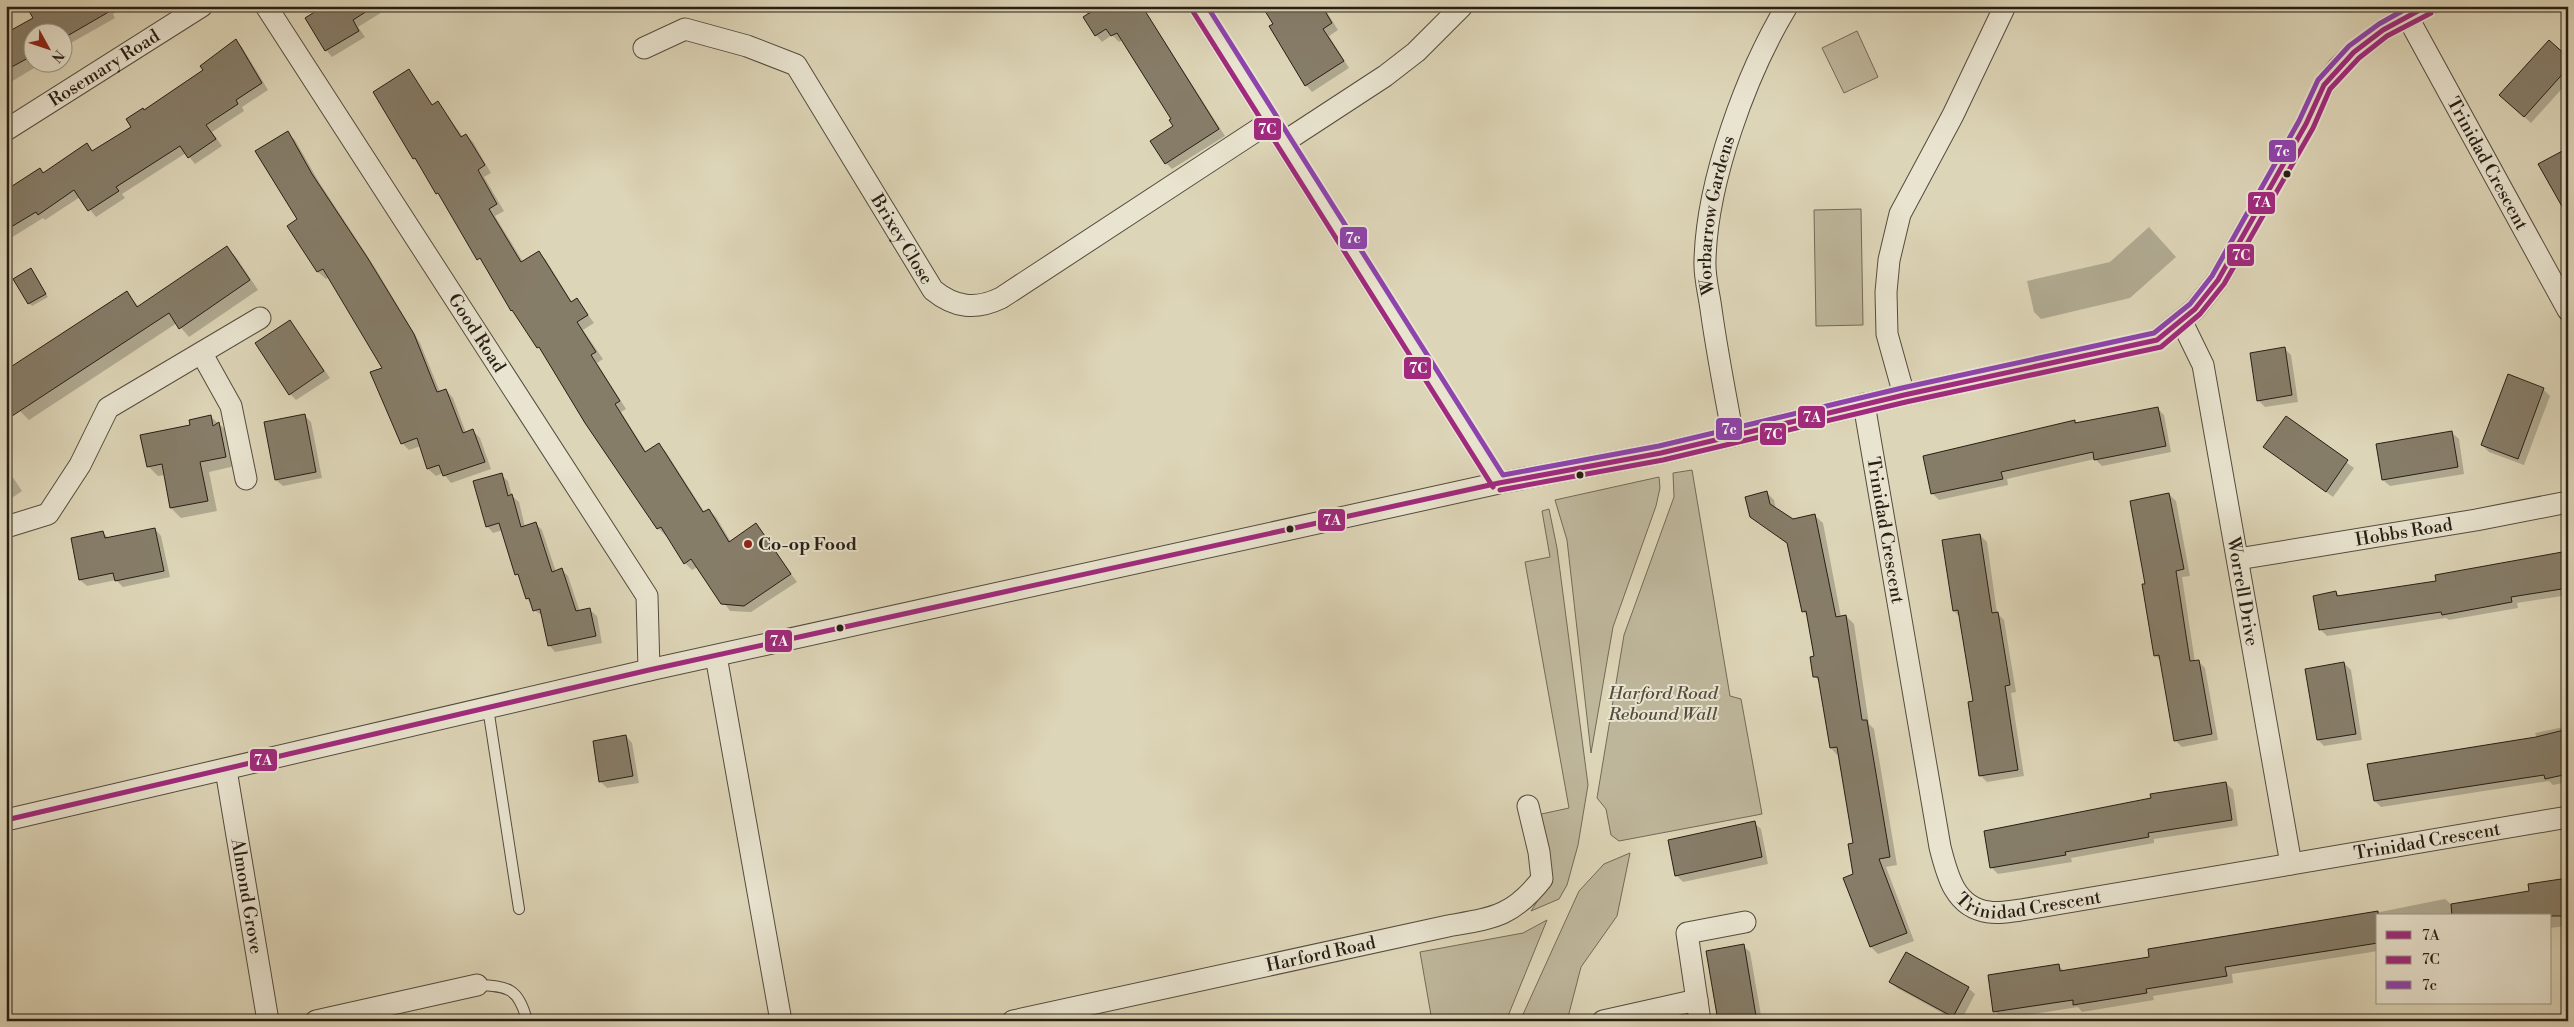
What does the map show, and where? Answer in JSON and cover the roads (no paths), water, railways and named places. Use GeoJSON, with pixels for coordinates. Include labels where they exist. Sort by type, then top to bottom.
{"type":"FeatureCollection","features":[{"type":"Feature","properties":{"kind":"street","name":"Rosemary Road"},"geometry":{"type":"LineString","coordinates":[[6,130],[202,6]]}},
{"type":"Feature","properties":{"kind":"street","name":"Good Road"},"geometry":{"type":"LineString","coordinates":[[266,6],[647,596],[649,670]]}},
{"type":"Feature","properties":{"kind":"street"},"geometry":{"type":"LineString","coordinates":[[1198,6],[1499,483]]}},
{"type":"Feature","properties":{"kind":"street"},"geometry":{"type":"LineString","coordinates":[[1284,142],[1385,76],[1416,52],[1462,6]]}},
{"type":"Feature","properties":{"kind":"street","name":"Worbarrow Gardens"},"geometry":{"type":"LineString","coordinates":[[1733,436],[1719,364],[1704,262],[1709,209],[1726,145],[1753,76],[1787,6]]}},
{"type":"Feature","properties":{"kind":"street"},"geometry":{"type":"LineString","coordinates":[[1904,395],[1887,334],[1886,292],[1889,260],[1900,214],[1953,115],[2005,6]]}},
{"type":"Feature","properties":{"kind":"street"},"geometry":{"type":"LineString","coordinates":[[6,820],[649,670],[1499,483],[1660,453],[1864,404],[2157,340],[2182,322],[2218,280],[2306,124],[2324,85],[2354,52],[2407,16],[2427,6]]}},
{"type":"Feature","properties":{"kind":"street","name":"Trinidad Crescent"},"geometry":{"type":"LineString","coordinates":[[2407,16],[2568,310]]}},
{"type":"Feature","properties":{"kind":"street","name":"Brixey Close"},"geometry":{"type":"LineString","coordinates":[[644,48],[685,28],[747,46],[796,65],[933,290],[944,299],[958,305],[973,307],[988,304],[1001,298],[1271,121]]}},
{"type":"Feature","properties":{"kind":"street"},"geometry":{"type":"LineString","coordinates":[[6,527],[48,514],[80,465],[108,408],[260,318]]}},
{"type":"Feature","properties":{"kind":"street","name":"Worrell Drive"},"geometry":{"type":"LineString","coordinates":[[2182,322],[2203,365],[2291,864]]}},
{"type":"Feature","properties":{"kind":"street"},"geometry":{"type":"LineString","coordinates":[[202,354],[230,406],[246,479]]}},
{"type":"Feature","properties":{"kind":"street","name":"Trinidad Crescent"},"geometry":{"type":"LineString","coordinates":[[1864,404],[1940,847],[1946,875],[1961,899],[1988,912],[2021,910],[2568,817]]}},
{"type":"Feature","properties":{"kind":"street","name":"Hobbs Road"},"geometry":{"type":"LineString","coordinates":[[2238,559],[2476,520],[2568,502]]}},
{"type":"Feature","properties":{"kind":"street"},"geometry":{"type":"LineString","coordinates":[[716,656],[781,1021]]}},
{"type":"Feature","properties":{"kind":"street","name":"Almond Grove"},"geometry":{"type":"LineString","coordinates":[[226,770],[268,1021]]}},
{"type":"Feature","properties":{"kind":"street","name":"Harford Road"},"geometry":{"type":"LineString","coordinates":[[1013,1021],[1448,926],[1494,918],[1526,899],[1542,879],[1539,852],[1528,806]]}},
{"type":"Feature","properties":{"kind":"street"},"geometry":{"type":"LineString","coordinates":[[1700,1021],[1687,933],[1745,922]]}},
{"type":"Feature","properties":{"kind":"street"},"geometry":{"type":"LineString","coordinates":[[316,1021],[477,986]]}},
{"type":"Feature","properties":{"kind":"street"},"geometry":{"type":"LineString","coordinates":[[1603,1021],[1697,1000]]}},
{"type":"Feature","properties":{"kind":"lane"},"geometry":{"type":"LineString","coordinates":[[488,708],[519,909]]}},
{"type":"Feature","properties":{"kind":"lane"},"geometry":{"type":"LineString","coordinates":[[477,986],[504,986],[516,995],[527,1021]]}},
{"type":"Feature","properties":{"kind":"place","name":"Co-op Food"},"geometry":{"type":"Point","coordinates":[748,544]}},
{"type":"Feature","properties":{"kind":"park label","name":"Harford Road Rebound Wall"},"geometry":{"type":"Point","coordinates":[1663,703]}}]}
